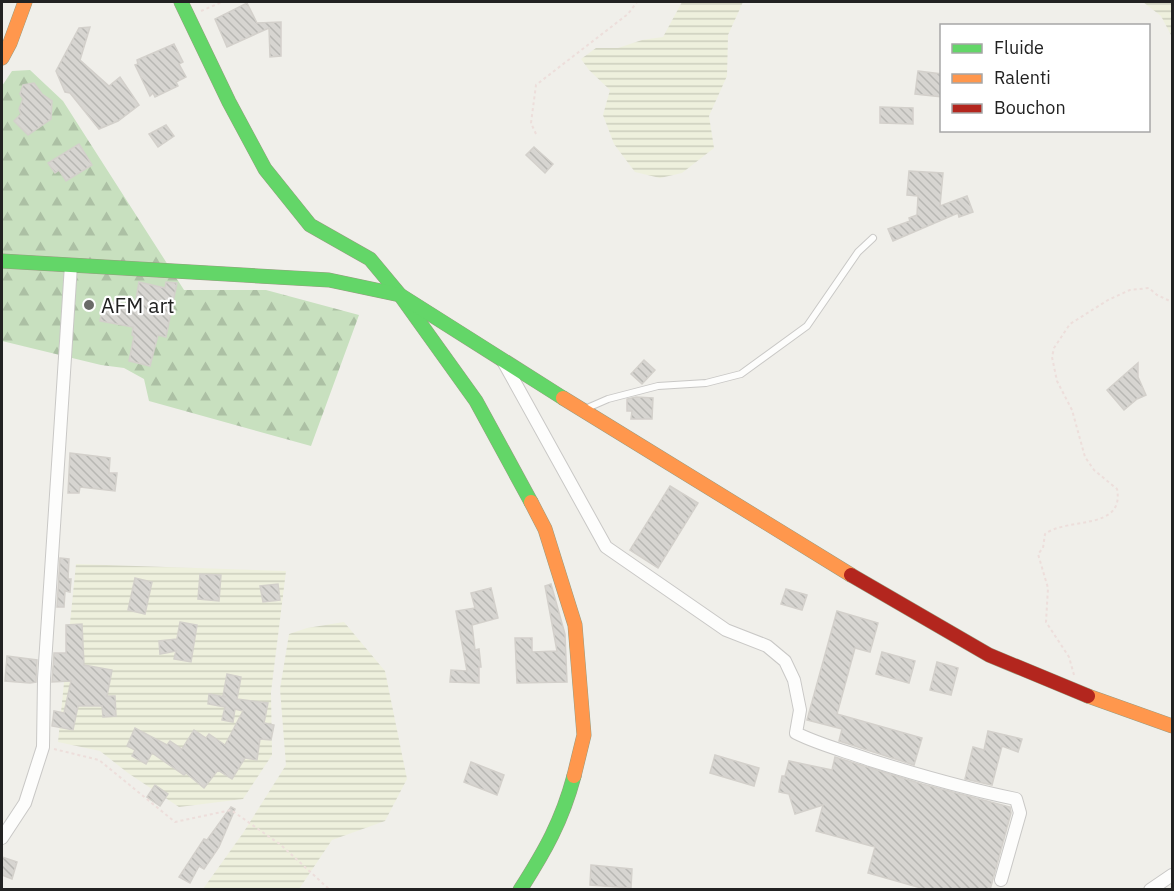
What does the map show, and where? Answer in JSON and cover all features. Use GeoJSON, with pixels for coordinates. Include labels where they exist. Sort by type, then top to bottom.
{"type":"FeatureCollection","features":[{"type":"Feature","properties":{"kind":"main road"},"geometry":{"type":"LineString","coordinates":[[2,58],[25,2]]}},
{"type":"Feature","properties":{"kind":"main road"},"geometry":{"type":"LineString","coordinates":[[181,2],[229,102],[265,169],[310,225],[370,259],[400,295],[476,401],[544,530],[575,625],[584,735],[566,806],[547,848],[520,890]]}},
{"type":"Feature","properties":{"kind":"main road"},"geometry":{"type":"LineString","coordinates":[[2,261],[329,280],[400,295],[582,410],[910,610],[989,655],[1071,690],[1173,726]]}},
{"type":"Feature","properties":{"kind":"street"},"geometry":{"type":"LineString","coordinates":[[2,838],[25,803],[43,747],[44,679],[71,265]]}},
{"type":"Feature","properties":{"kind":"street"},"geometry":{"type":"LineString","coordinates":[[501,358],[606,547],[726,630],[767,646],[785,661],[794,680],[800,710],[796,734],[811,741],[901,769],[976,791],[1016,799],[1020,813],[1001,880]]}},
{"type":"Feature","properties":{"kind":"street"},"geometry":{"type":"LineString","coordinates":[[1150,890],[1173,875]]}},
{"type":"Feature","properties":{"kind":"lane"},"geometry":{"type":"LineString","coordinates":[[582,410],[608,399],[658,386],[706,383],[741,374],[807,326],[858,252],[873,237]]}},
{"type":"Feature","properties":{"kind":"path"},"geometry":{"type":"LineString","coordinates":[[187,17],[222,2]]}},
{"type":"Feature","properties":{"kind":"path"},"geometry":{"type":"LineString","coordinates":[[536,134],[531,123],[536,85],[628,14],[637,2]]}},
{"type":"Feature","properties":{"kind":"path"},"geometry":{"type":"LineString","coordinates":[[1071,690],[1074,675],[1069,657],[1046,622],[1048,588],[1038,554],[1043,548],[1045,534],[1053,528],[1101,519],[1113,513],[1119,500],[1117,489],[1094,470],[1085,456],[1072,410],[1057,381],[1052,357],[1054,348],[1070,324],[1108,300],[1130,290],[1149,288],[1157,295],[1173,302]]}},
{"type":"Feature","properties":{"kind":"path"},"geometry":{"type":"LineString","coordinates":[[43,747],[99,760],[175,822],[231,810],[281,845],[330,890]]}},
{"type":"Feature","properties":{"kind":"green space"},"geometry":{"type":"Polygon","coordinates":[[[682,2],[743,2],[728,35],[727,76],[709,116],[714,148],[682,173],[660,178],[635,172],[614,144],[603,115],[610,90],[581,59],[596,48],[618,48],[642,40],[663,37],[682,2]]]}},
{"type":"Feature","properties":{"kind":"green space"},"geometry":{"type":"Polygon","coordinates":[[[1143,2],[1172,2],[1172,37],[1161,16],[1143,2]]]}},
{"type":"Feature","properties":{"kind":"green space"},"geometry":{"type":"Polygon","coordinates":[[[30,70],[63,101],[184,290],[266,290],[359,315],[311,446],[149,401],[144,379],[124,368],[101,365],[2,341],[2,86],[12,71],[30,70]]]}},
{"type":"Feature","properties":{"kind":"green space"},"geometry":{"type":"Polygon","coordinates":[[[76,564],[286,571],[271,692],[272,755],[243,799],[179,807],[100,751],[58,742],[76,564]]]}},
{"type":"Feature","properties":{"kind":"green space"},"geometry":{"type":"Polygon","coordinates":[[[344,622],[385,671],[407,779],[385,821],[332,840],[299,889],[203,889],[243,833],[286,765],[280,689],[289,634],[307,628],[344,622]]]}},
{"type":"Feature","properties":{"kind":"building"},"geometry":{"type":"Polygon","coordinates":[[[247,3],[257,23],[281,22],[281,56],[270,57],[269,28],[227,47],[215,19],[247,3]]]}},
{"type":"Feature","properties":{"kind":"building"},"geometry":{"type":"Polygon","coordinates":[[[90,27],[80,60],[109,86],[120,77],[139,105],[118,121],[99,129],[70,93],[65,92],[56,71],[79,28],[90,27]]]}},
{"type":"Feature","properties":{"kind":"building"},"geometry":{"type":"Polygon","coordinates":[[[174,44],[183,62],[179,64],[186,77],[176,82],[178,86],[155,97],[153,93],[150,96],[135,65],[138,64],[137,60],[174,44]]]}},
{"type":"Feature","properties":{"kind":"building"},"geometry":{"type":"Polygon","coordinates":[[[918,71],[940,74],[940,97],[915,94],[918,71]]]}},
{"type":"Feature","properties":{"kind":"building"},"geometry":{"type":"Polygon","coordinates":[[[34,83],[42,94],[52,101],[51,119],[28,135],[14,121],[21,114],[19,109],[23,99],[20,94],[23,85],[34,83]]]}},
{"type":"Feature","properties":{"kind":"building"},"geometry":{"type":"Polygon","coordinates":[[[880,107],[913,108],[913,124],[880,123],[880,107]]]}},
{"type":"Feature","properties":{"kind":"building"},"geometry":{"type":"Polygon","coordinates":[[[166,125],[174,136],[158,147],[149,134],[166,125]]]}},
{"type":"Feature","properties":{"kind":"building"},"geometry":{"type":"Polygon","coordinates":[[[79,144],[92,165],[66,181],[59,170],[55,173],[48,163],[79,144]]]}},
{"type":"Feature","properties":{"kind":"building"},"geometry":{"type":"Polygon","coordinates":[[[534,147],[553,164],[545,173],[526,155],[534,147]]]}},
{"type":"Feature","properties":{"kind":"building"},"geometry":{"type":"Polygon","coordinates":[[[909,171],[943,173],[940,206],[967,196],[973,212],[959,217],[958,213],[893,241],[888,229],[910,221],[909,218],[917,215],[918,196],[907,195],[909,171]]]}},
{"type":"Feature","properties":{"kind":"building"},"geometry":{"type":"Polygon","coordinates":[[[139,282],[165,288],[166,282],[177,283],[166,337],[158,335],[150,366],[129,361],[134,336],[132,335],[133,327],[100,321],[104,301],[135,305],[139,282]]]}},
{"type":"Feature","properties":{"kind":"building"},"geometry":{"type":"Polygon","coordinates":[[[644,360],[655,370],[642,384],[631,374],[644,360]]]}},
{"type":"Feature","properties":{"kind":"building"},"geometry":{"type":"Polygon","coordinates":[[[1138,363],[1138,377],[1146,395],[1124,410],[1107,390],[1138,363]]]}},
{"type":"Feature","properties":{"kind":"building"},"geometry":{"type":"Polygon","coordinates":[[[653,398],[652,419],[631,419],[632,411],[627,411],[627,399],[653,398]]]}},
{"type":"Feature","properties":{"kind":"building"},"geometry":{"type":"Polygon","coordinates":[[[70,453],[110,458],[109,473],[117,473],[115,491],[80,487],[79,493],[68,493],[70,453]]]}},
{"type":"Feature","properties":{"kind":"building"},"geometry":{"type":"Polygon","coordinates":[[[670,486],[698,503],[658,568],[630,550],[670,486]]]}},
{"type":"Feature","properties":{"kind":"building"},"geometry":{"type":"Polygon","coordinates":[[[60,558],[69,559],[68,579],[71,579],[70,592],[65,591],[64,607],[57,607],[60,558]]]}},
{"type":"Feature","properties":{"kind":"building"},"geometry":{"type":"Polygon","coordinates":[[[200,574],[221,575],[219,601],[198,599],[200,574]]]}},
{"type":"Feature","properties":{"kind":"building"},"geometry":{"type":"Polygon","coordinates":[[[135,578],[152,582],[145,614],[128,610],[135,578]]]}},
{"type":"Feature","properties":{"kind":"building"},"geometry":{"type":"Polygon","coordinates":[[[278,584],[280,600],[263,602],[260,586],[278,584]]]}},
{"type":"Feature","properties":{"kind":"building"},"geometry":{"type":"Polygon","coordinates":[[[551,584],[565,634],[567,682],[517,683],[515,638],[532,638],[532,652],[557,651],[545,586],[551,584]]]}},
{"type":"Feature","properties":{"kind":"building"},"geometry":{"type":"Polygon","coordinates":[[[491,588],[498,618],[472,625],[475,650],[479,649],[481,667],[479,667],[479,683],[450,682],[451,670],[467,671],[456,611],[475,608],[471,593],[491,588]]]}},
{"type":"Feature","properties":{"kind":"building"},"geometry":{"type":"Polygon","coordinates":[[[786,589],[807,595],[802,610],[781,604],[786,589]]]}},
{"type":"Feature","properties":{"kind":"building"},"geometry":{"type":"Polygon","coordinates":[[[837,611],[878,623],[870,652],[855,648],[837,714],[922,738],[914,765],[839,741],[842,729],[807,720],[837,611]]]}},
{"type":"Feature","properties":{"kind":"building"},"geometry":{"type":"Polygon","coordinates":[[[180,622],[197,625],[191,662],[174,659],[176,651],[160,654],[159,641],[177,639],[180,622]]]}},
{"type":"Feature","properties":{"kind":"building"},"geometry":{"type":"Polygon","coordinates":[[[82,624],[84,665],[112,670],[107,696],[115,696],[116,716],[103,717],[102,706],[78,706],[73,730],[52,726],[54,711],[64,713],[71,681],[52,682],[54,653],[66,653],[66,625],[82,624]]]}},
{"type":"Feature","properties":{"kind":"building"},"geometry":{"type":"Polygon","coordinates":[[[882,652],[915,661],[909,683],[876,674],[882,652]]]}},
{"type":"Feature","properties":{"kind":"building"},"geometry":{"type":"Polygon","coordinates":[[[7,656],[37,660],[36,682],[5,681],[7,656]]]}},
{"type":"Feature","properties":{"kind":"building"},"geometry":{"type":"Polygon","coordinates":[[[937,662],[958,668],[951,695],[930,690],[937,662]]]}},
{"type":"Feature","properties":{"kind":"building"},"geometry":{"type":"Polygon","coordinates":[[[227,674],[241,677],[237,699],[268,703],[264,723],[274,725],[271,740],[260,739],[257,760],[245,758],[232,779],[218,770],[204,788],[186,773],[184,775],[152,753],[146,764],[132,756],[135,750],[127,746],[135,728],[167,745],[170,741],[182,749],[194,730],[206,738],[209,734],[225,745],[243,711],[235,709],[233,722],[222,720],[225,707],[208,704],[209,694],[226,697],[223,696],[227,674]]]}},
{"type":"Feature","properties":{"kind":"building"},"geometry":{"type":"Polygon","coordinates":[[[988,731],[1022,739],[1018,752],[1002,746],[992,785],[965,779],[973,747],[984,750],[988,731]]]}},
{"type":"Feature","properties":{"kind":"building"},"geometry":{"type":"Polygon","coordinates":[[[715,755],[759,768],[754,786],[710,773],[715,755]]]}},
{"type":"Feature","properties":{"kind":"building"},"geometry":{"type":"Polygon","coordinates":[[[835,757],[922,784],[1010,807],[1011,813],[990,890],[928,890],[868,873],[875,847],[816,831],[823,805],[795,814],[789,794],[779,792],[782,776],[785,776],[789,761],[832,770],[835,757]]]}},
{"type":"Feature","properties":{"kind":"building"},"geometry":{"type":"Polygon","coordinates":[[[471,762],[504,775],[497,795],[464,782],[471,762]]]}},
{"type":"Feature","properties":{"kind":"building"},"geometry":{"type":"Polygon","coordinates":[[[155,785],[168,794],[160,806],[147,797],[155,785]]]}},
{"type":"Feature","properties":{"kind":"building"},"geometry":{"type":"Polygon","coordinates":[[[231,807],[235,809],[219,847],[204,869],[199,866],[190,883],[179,877],[204,839],[207,840],[231,807]]]}},
{"type":"Feature","properties":{"kind":"building"},"geometry":{"type":"Polygon","coordinates":[[[2,857],[17,862],[12,879],[2,875],[2,857]]]}},
{"type":"Feature","properties":{"kind":"building"},"geometry":{"type":"Polygon","coordinates":[[[591,865],[632,869],[631,888],[590,885],[591,865]]]}},
{"type":"Feature","properties":{"kind":"traffic: fast"},"geometry":{"type":"LineString","coordinates":[[181,2],[229,102],[265,169],[310,225],[370,259],[400,295],[476,401],[531,502]]}},
{"type":"Feature","properties":{"kind":"traffic: fast"},"geometry":{"type":"LineString","coordinates":[[2,261],[329,280],[400,295],[563,398]]}},
{"type":"Feature","properties":{"kind":"traffic: fast"},"geometry":{"type":"LineString","coordinates":[[520,890],[552,835],[574,776]]}},
{"type":"Feature","properties":{"kind":"traffic: slow"},"geometry":{"type":"LineString","coordinates":[[2,58],[25,2]]}},
{"type":"Feature","properties":{"kind":"traffic: slow"},"geometry":{"type":"LineString","coordinates":[[563,398],[851,575]]}},
{"type":"Feature","properties":{"kind":"traffic: slow"},"geometry":{"type":"LineString","coordinates":[[531,502],[545,529],[575,625],[584,735],[574,776]]}},
{"type":"Feature","properties":{"kind":"traffic: slow"},"geometry":{"type":"LineString","coordinates":[[1088,696],[1172,726]]}},
{"type":"Feature","properties":{"kind":"traffic: jam"},"geometry":{"type":"LineString","coordinates":[[851,575],[989,655],[1088,696]]}},
{"type":"Feature","properties":{"kind":"place","name":"AFM art"},"geometry":{"type":"Point","coordinates":[89,305]}}]}
